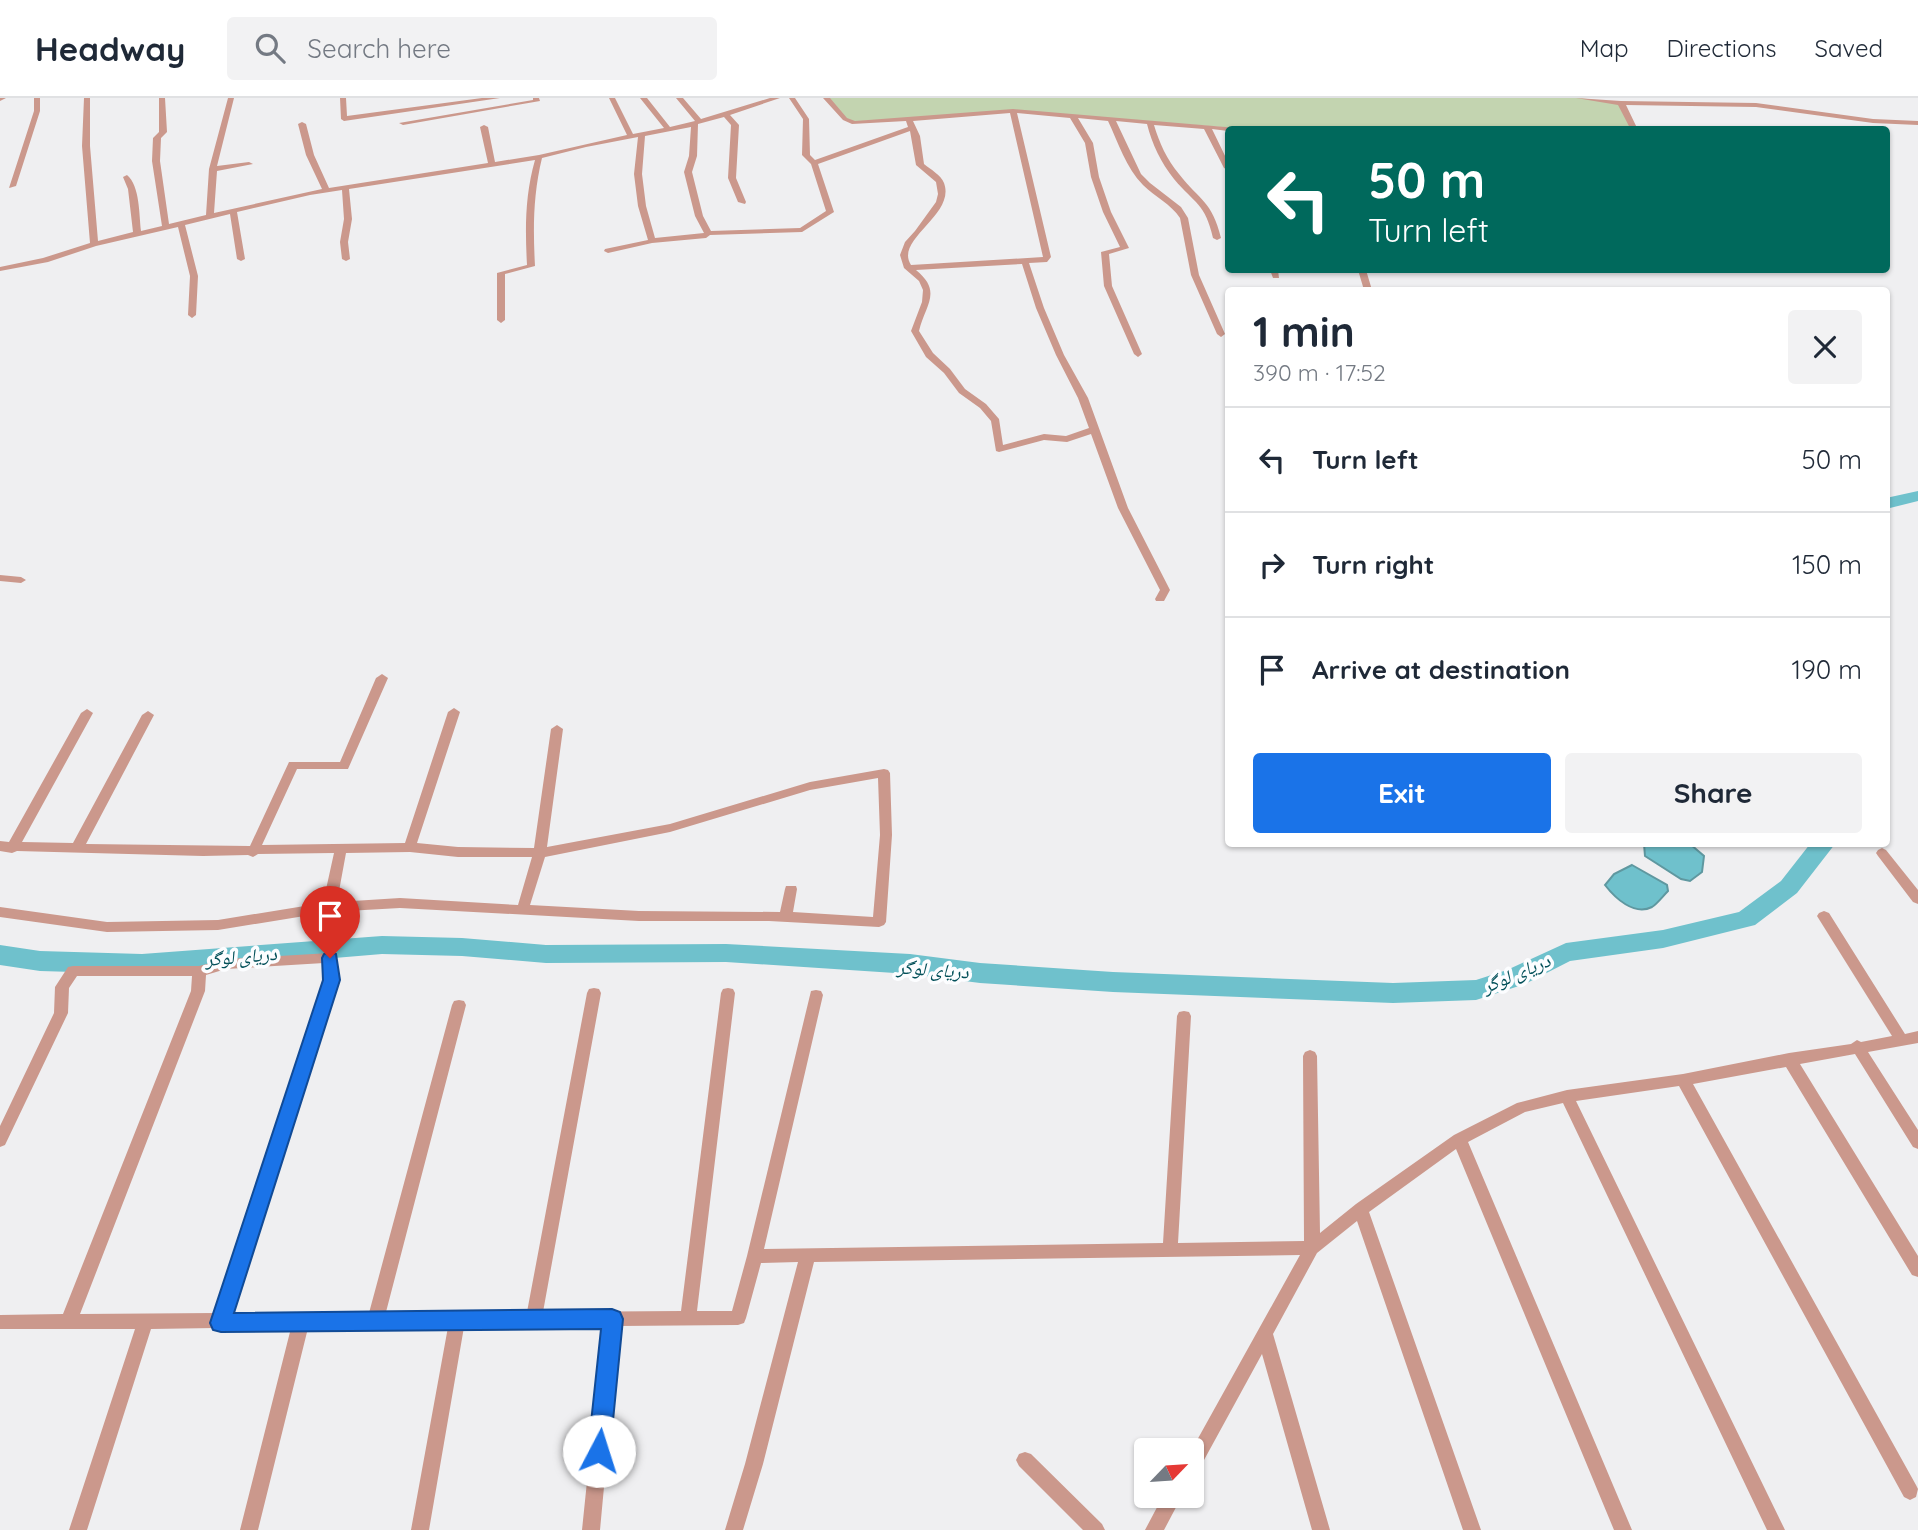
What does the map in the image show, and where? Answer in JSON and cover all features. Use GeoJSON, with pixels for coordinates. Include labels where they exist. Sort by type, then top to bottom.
{"type":"FeatureCollection","features":[{"type":"Feature","properties":{"kind":"street"},"geometry":{"type":"LineString","coordinates":[[12,187],[37,111],[37,98]]}},
{"type":"Feature","properties":{"kind":"street"},"geometry":{"type":"LineString","coordinates":[[87,98],[86,146],[94,244]]}},
{"type":"Feature","properties":{"kind":"street"},"geometry":{"type":"LineString","coordinates":[[162,98],[163,132],[157,138],[156,161],[166,227]]}},
{"type":"Feature","properties":{"kind":"street"},"geometry":{"type":"LineString","coordinates":[[211,216],[213,169],[231,98]]}},
{"type":"Feature","properties":{"kind":"street"},"geometry":{"type":"LineString","coordinates":[[343,98],[344,119],[497,98]]}},
{"type":"Feature","properties":{"kind":"street"},"geometry":{"type":"LineString","coordinates":[[411,98],[415,110]]}},
{"type":"Feature","properties":{"kind":"street"},"geometry":{"type":"LineString","coordinates":[[403,123],[537,101],[536,98]]}},
{"type":"Feature","properties":{"kind":"street"},"geometry":{"type":"LineString","coordinates":[[611,98],[631,137]]}},
{"type":"Feature","properties":{"kind":"street"},"geometry":{"type":"LineString","coordinates":[[643,98],[669,130]]}},
{"type":"Feature","properties":{"kind":"street"},"geometry":{"type":"LineString","coordinates":[[678,98],[697,123],[688,172],[699,216],[708,233]]}},
{"type":"Feature","properties":{"kind":"street"},"geometry":{"type":"LineString","coordinates":[[1,272],[94,244],[233,210],[326,190],[539,157],[669,130],[777,98]]}},
{"type":"Feature","properties":{"kind":"street"},"geometry":{"type":"LineString","coordinates":[[608,251],[652,241],[706,236],[708,233],[802,230],[828,214],[830,209],[821,193],[814,163],[806,155],[806,119],[792,98]]}},
{"type":"Feature","properties":{"kind":"street"},"geometry":{"type":"LineString","coordinates":[[826,98],[849,122],[1013,111],[1225,128]]}},
{"type":"Feature","properties":{"kind":"street"},"geometry":{"type":"LineString","coordinates":[[1579,98],[1621,103],[1756,105],[1873,121],[1918,124]]}},
{"type":"Feature","properties":{"kind":"street"},"geometry":{"type":"LineString","coordinates":[[1621,103],[1633,126]]}},
{"type":"Feature","properties":{"kind":"street"},"geometry":{"type":"LineString","coordinates":[[908,268],[1044,261],[1047,252],[1013,111]]}},
{"type":"Feature","properties":{"kind":"street"},"geometry":{"type":"LineString","coordinates":[[725,114],[735,125],[732,181],[742,202]]}},
{"type":"Feature","properties":{"kind":"street"},"geometry":{"type":"LineString","coordinates":[[1072,115],[1089,143],[1095,177],[1107,212],[1125,248],[1105,252],[1108,286],[1138,354]]}},
{"type":"Feature","properties":{"kind":"street"},"geometry":{"type":"LineString","coordinates":[[908,118],[916,135],[920,165],[940,181],[943,195],[941,203],[918,233],[909,239],[903,260],[925,285],[927,297],[922,317],[916,324],[917,337],[929,355],[947,371],[962,391],[984,405],[996,421],[999,449],[1044,438],[1067,439],[1093,430]]}},
{"type":"Feature","properties":{"kind":"street"},"geometry":{"type":"LineString","coordinates":[[1111,119],[1138,175],[1185,218],[1195,275],[1221,334]]}},
{"type":"Feature","properties":{"kind":"street"},"geometry":{"type":"LineString","coordinates":[[1150,122],[1154,141],[1175,174],[1206,205],[1217,238]]}},
{"type":"Feature","properties":{"kind":"street"},"geometry":{"type":"LineString","coordinates":[[302,124],[310,155],[326,190]]}},
{"type":"Feature","properties":{"kind":"street"},"geometry":{"type":"LineString","coordinates":[[484,127],[492,164]]}},
{"type":"Feature","properties":{"kind":"street"},"geometry":{"type":"LineString","coordinates":[[1207,127],[1225,162]]}},
{"type":"Feature","properties":{"kind":"street"},"geometry":{"type":"LineString","coordinates":[[814,163],[912,128]]}},
{"type":"Feature","properties":{"kind":"street"},"geometry":{"type":"LineString","coordinates":[[642,135],[638,174],[642,206],[652,241]]}},
{"type":"Feature","properties":{"kind":"street"},"geometry":{"type":"LineString","coordinates":[[501,320],[501,273],[531,267],[529,222],[532,184],[539,157]]}},
{"type":"Feature","properties":{"kind":"street"},"geometry":{"type":"LineString","coordinates":[[213,169],[249,164]]}},
{"type":"Feature","properties":{"kind":"street"},"geometry":{"type":"LineString","coordinates":[[127,177],[132,189],[137,234]]}},
{"type":"Feature","properties":{"kind":"street"},"geometry":{"type":"LineString","coordinates":[[345,187],[348,219],[344,242],[346,258]]}},
{"type":"Feature","properties":{"kind":"street"},"geometry":{"type":"LineString","coordinates":[[233,210],[241,258]]}},
{"type":"Feature","properties":{"kind":"street"},"geometry":{"type":"LineString","coordinates":[[181,223],[194,276],[192,315]]}},
{"type":"Feature","properties":{"kind":"street"},"geometry":{"type":"LineString","coordinates":[[1026,262],[1040,308],[1059,355],[1083,398],[1124,508],[1165,590],[1160,599]]}},
{"type":"Feature","properties":{"kind":"street"},"geometry":{"type":"LineString","coordinates":[[0,578],[21,580]]}},
{"type":"Feature","properties":{"kind":"street"},"geometry":{"type":"LineString","coordinates":[[253,852],[293,765],[344,766],[382,678]]}},
{"type":"Feature","properties":{"kind":"street"},"geometry":{"type":"LineString","coordinates":[[410,848],[454,712]]}},
{"type":"Feature","properties":{"kind":"street"},"geometry":{"type":"LineString","coordinates":[[6,847],[87,713]]}},
{"type":"Feature","properties":{"kind":"street"},"geometry":{"type":"LineString","coordinates":[[77,848],[148,715]]}},
{"type":"Feature","properties":{"kind":"street"},"geometry":{"type":"LineString","coordinates":[[522,911],[540,853],[557,729]]}},
{"type":"Feature","properties":{"kind":"street"},"geometry":{"type":"LineString","coordinates":[[0,912],[107,927],[218,925],[329,907],[400,903],[639,916],[786,917],[879,922],[886,835],[884,773],[810,786],[670,828],[540,853],[458,852],[410,848],[253,852],[6,847]]}},
{"type":"Feature","properties":{"kind":"street"},"geometry":{"type":"LineString","coordinates":[[329,907],[341,849]]}},
{"type":"Feature","properties":{"kind":"street"},"geometry":{"type":"LineString","coordinates":[[1882,853],[1918,899]]}},
{"type":"Feature","properties":{"kind":"street"},"geometry":{"type":"LineString","coordinates":[[786,917],[791,888]]}},
{"type":"Feature","properties":{"kind":"street"},"geometry":{"type":"LineString","coordinates":[[1824,916],[1901,1039]]}},
{"type":"Feature","properties":{"kind":"street"},"geometry":{"type":"LineString","coordinates":[[0,1141],[61,1013],[62,987],[73,971],[199,971],[226,964],[330,958],[332,980],[221,1323]]}},
{"type":"Feature","properties":{"kind":"street"},"geometry":{"type":"LineString","coordinates":[[68,1323],[198,991],[199,971]]}},
{"type":"Feature","properties":{"kind":"street"},"geometry":{"type":"LineString","coordinates":[[533,1320],[594,993]]}},
{"type":"Feature","properties":{"kind":"street"},"geometry":{"type":"LineString","coordinates":[[688,1318],[728,993]]}},
{"type":"Feature","properties":{"kind":"street"},"geometry":{"type":"LineString","coordinates":[[0,1322],[221,1323],[738,1318],[816,996]]}},
{"type":"Feature","properties":{"kind":"street"},"geometry":{"type":"LineString","coordinates":[[375,1322],[458,1005]]}},
{"type":"Feature","properties":{"kind":"street"},"geometry":{"type":"LineString","coordinates":[[1170,1251],[1184,1016]]}},
{"type":"Feature","properties":{"kind":"street"},"geometry":{"type":"LineString","coordinates":[[1204,1443],[1312,1248],[1361,1209],[1459,1139],[1522,1107],[1567,1096],[1683,1080],[1857,1046],[1918,1037]]}},
{"type":"Feature","properties":{"kind":"street"},"geometry":{"type":"LineString","coordinates":[[1857,1046],[1918,1143]]}},
{"type":"Feature","properties":{"kind":"street"},"geometry":{"type":"LineString","coordinates":[[1310,1056],[1312,1248]]}},
{"type":"Feature","properties":{"kind":"street"},"geometry":{"type":"LineString","coordinates":[[1789,1059],[1918,1270]]}},
{"type":"Feature","properties":{"kind":"street"},"geometry":{"type":"LineString","coordinates":[[1683,1080],[1910,1492]]}},
{"type":"Feature","properties":{"kind":"street"},"geometry":{"type":"LineString","coordinates":[[1567,1096],[1776,1530]]}},
{"type":"Feature","properties":{"kind":"street"},"geometry":{"type":"LineString","coordinates":[[1459,1139],[1623,1530]]}},
{"type":"Feature","properties":{"kind":"street"},"geometry":{"type":"LineString","coordinates":[[1361,1209],[1472,1530]]}},
{"type":"Feature","properties":{"kind":"street"},"geometry":{"type":"LineString","coordinates":[[755,1256],[1312,1248]]}},
{"type":"Feature","properties":{"kind":"street"},"geometry":{"type":"LineString","coordinates":[[734,1530],[754,1464],[808,1255]]}},
{"type":"Feature","properties":{"kind":"street"},"geometry":{"type":"LineString","coordinates":[[592,1530],[612,1319]]}},
{"type":"Feature","properties":{"kind":"street"},"geometry":{"type":"LineString","coordinates":[[420,1530],[457,1321]]}},
{"type":"Feature","properties":{"kind":"street"},"geometry":{"type":"LineString","coordinates":[[250,1530],[301,1322]]}},
{"type":"Feature","properties":{"kind":"street"},"geometry":{"type":"LineString","coordinates":[[78,1530],[145,1323]]}},
{"type":"Feature","properties":{"kind":"street"},"geometry":{"type":"LineString","coordinates":[[1265,1334],[1321,1530]]}},
{"type":"Feature","properties":{"kind":"street"},"geometry":{"type":"LineString","coordinates":[[1025,1460],[1096,1530]]}},
{"type":"Feature","properties":{"kind":"street"},"geometry":{"type":"LineString","coordinates":[[1153,1530],[1166,1508]]}},
{"type":"Feature","properties":{"kind":"green space"},"geometry":{"type":"Polygon","coordinates":[[[826,98],[1579,98],[1621,103],[1633,126],[1225,127],[1013,111],[849,122],[826,98]]]}},
{"type":"Feature","properties":{"kind":"water"},"geometry":{"type":"Polygon","coordinates":[[[1644,847],[1694,847],[1704,856],[1702,872],[1690,881],[1681,879],[1645,856],[1644,847]]]}},
{"type":"Feature","properties":{"kind":"water"},"geometry":{"type":"Polygon","coordinates":[[[1632,865],[1667,885],[1668,891],[1652,907],[1638,909],[1625,904],[1605,885],[1614,874],[1632,865]]]}},
{"type":"Feature","properties":{"kind":"waterway","name":"دریای لوگر"},"geometry":{"type":"LineString","coordinates":[[1890,503],[1918,496]]}},
{"type":"Feature","properties":{"kind":"waterway","name":"دریای لوگر"},"geometry":{"type":"LineString","coordinates":[[0,955],[40,961],[142,964],[382,945],[462,947],[546,954],[726,953],[910,964],[980,973],[1113,982],[1393,993],[1476,990],[1516,977],[1566,952],[1663,939],[1746,919],[1789,887],[1821,847]]}},
{"type":"Feature","properties":{"kind":"route"},"geometry":{"type":"LineString","coordinates":[[330,958],[332,980],[221,1323],[612,1319],[599,1451]]}}]}
